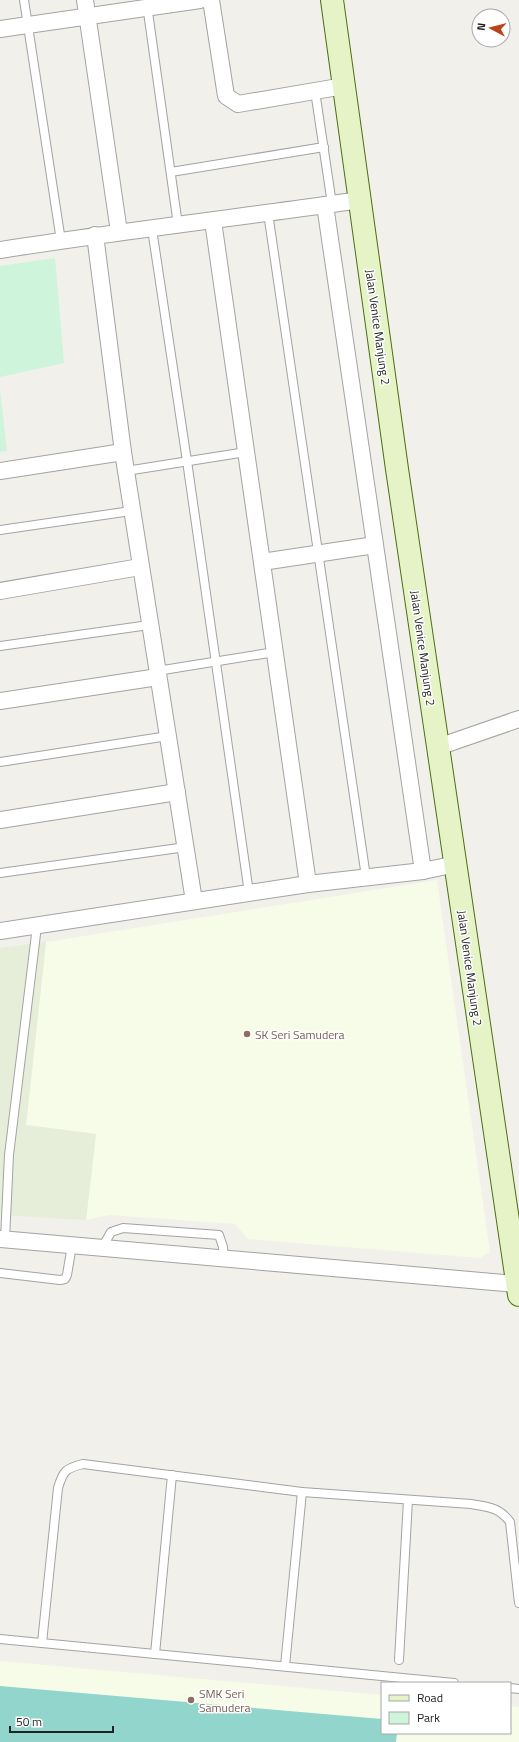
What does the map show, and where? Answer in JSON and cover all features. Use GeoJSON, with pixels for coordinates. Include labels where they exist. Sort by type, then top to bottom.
{"type":"FeatureCollection","features":[{"type":"Feature","properties":{"kind":"street"},"geometry":{"type":"LineString","coordinates":[[85,0],[119,232]]}},
{"type":"Feature","properties":{"kind":"street"},"geometry":{"type":"LineString","coordinates":[[0,29],[88,16],[147,4],[200,0]]}},
{"type":"Feature","properties":{"kind":"street"},"geometry":{"type":"LineString","coordinates":[[211,0],[226,96],[238,104],[344,86]]}},
{"type":"Feature","properties":{"kind":"street","name":"Jalan Venice Manjung 2"},"geometry":{"type":"LineString","coordinates":[[332,0],[438,747],[518,1289]]}},
{"type":"Feature","properties":{"kind":"street"},"geometry":{"type":"LineString","coordinates":[[0,250],[94,235],[213,221],[360,200]]}},
{"type":"Feature","properties":{"kind":"street"},"geometry":{"type":"LineString","coordinates":[[329,205],[375,545],[423,871]]}},
{"type":"Feature","properties":{"kind":"street"},"geometry":{"type":"LineString","coordinates":[[213,221],[308,884]]}},
{"type":"Feature","properties":{"kind":"street"},"geometry":{"type":"LineString","coordinates":[[94,235],[122,452],[194,901]]}},
{"type":"Feature","properties":{"kind":"street"},"geometry":{"type":"LineString","coordinates":[[0,471],[122,452]]}},
{"type":"Feature","properties":{"kind":"street"},"geometry":{"type":"LineString","coordinates":[[262,562],[375,545]]}},
{"type":"Feature","properties":{"kind":"street"},"geometry":{"type":"LineString","coordinates":[[0,591],[140,567]]}},
{"type":"Feature","properties":{"kind":"street"},"geometry":{"type":"LineString","coordinates":[[0,701],[158,674]]}},
{"type":"Feature","properties":{"kind":"street"},"geometry":{"type":"LineString","coordinates":[[438,747],[519,719]]}},
{"type":"Feature","properties":{"kind":"street"},"geometry":{"type":"LineString","coordinates":[[0,820],[177,792]]}},
{"type":"Feature","properties":{"kind":"street"},"geometry":{"type":"LineString","coordinates":[[0,931],[308,884],[423,871],[456,864]]}},
{"type":"Feature","properties":{"kind":"street"},"geometry":{"type":"LineString","coordinates":[[2,1239],[224,1258],[518,1289]]}},
{"type":"Feature","properties":{"kind":"lane"},"geometry":{"type":"LineString","coordinates":[[24,0],[61,241]]}},
{"type":"Feature","properties":{"kind":"lane"},"geometry":{"type":"LineString","coordinates":[[147,4],[178,225]]}},
{"type":"Feature","properties":{"kind":"lane"},"geometry":{"type":"LineString","coordinates":[[315,91],[324,147],[329,205]]}},
{"type":"Feature","properties":{"kind":"lane"},"geometry":{"type":"LineString","coordinates":[[171,172],[324,147]]}},
{"type":"Feature","properties":{"kind":"lane"},"geometry":{"type":"LineString","coordinates":[[268,213],[366,877]]}},
{"type":"Feature","properties":{"kind":"lane"},"geometry":{"type":"LineString","coordinates":[[152,229],[249,893]]}},
{"type":"Feature","properties":{"kind":"lane"},"geometry":{"type":"LineString","coordinates":[[126,471],[246,452]]}},
{"type":"Feature","properties":{"kind":"lane"},"geometry":{"type":"LineString","coordinates":[[0,530],[131,511]]}},
{"type":"Feature","properties":{"kind":"lane"},"geometry":{"type":"LineString","coordinates":[[0,646],[150,625]]}},
{"type":"Feature","properties":{"kind":"lane"},"geometry":{"type":"LineString","coordinates":[[158,674],[216,661],[275,652]]}},
{"type":"Feature","properties":{"kind":"lane"},"geometry":{"type":"LineString","coordinates":[[0,762],[168,736]]}},
{"type":"Feature","properties":{"kind":"lane"},"geometry":{"type":"LineString","coordinates":[[0,873],[186,847]]}},
{"type":"Feature","properties":{"kind":"lane"},"geometry":{"type":"LineString","coordinates":[[2,1239],[9,1155],[37,926]]}},
{"type":"Feature","properties":{"kind":"lane"},"geometry":{"type":"LineString","coordinates":[[102,1248],[111,1232],[123,1228],[219,1235],[223,1247],[224,1258]]}},
{"type":"Feature","properties":{"kind":"lane"},"geometry":{"type":"LineString","coordinates":[[0,1273],[60,1280],[65,1279],[72,1245]]}},
{"type":"Feature","properties":{"kind":"lane"},"geometry":{"type":"LineString","coordinates":[[42,1643],[58,1488],[61,1476],[68,1468],[83,1464],[302,1492],[471,1504],[494,1508],[504,1514],[510,1522],[519,1603]]}},
{"type":"Feature","properties":{"kind":"lane"},"geometry":{"type":"LineString","coordinates":[[155,1654],[172,1475]]}},
{"type":"Feature","properties":{"kind":"lane"},"geometry":{"type":"LineString","coordinates":[[285,1666],[302,1492]]}},
{"type":"Feature","properties":{"kind":"lane"},"geometry":{"type":"LineString","coordinates":[[399,1660],[408,1500]]}},
{"type":"Feature","properties":{"kind":"lane"},"geometry":{"type":"LineString","coordinates":[[0,1639],[444,1682]]}},
{"type":"Feature","properties":{"kind":"shaded area","name":"SK Seri Samudera"},"geometry":{"type":"Polygon","coordinates":[[[437,880],[490,1252],[480,1258],[248,1239],[235,1224],[109,1215],[86,1220],[96,1134],[26,1125],[46,942],[437,880]]]}},
{"type":"Feature","properties":{"kind":"shaded area"},"geometry":{"type":"Polygon","coordinates":[[[46,942],[26,1125],[96,1134],[86,1220],[0,1215],[0,948],[46,942]]]}},
{"type":"Feature","properties":{"kind":"shaded area","name":"SMK Seri Samudera"},"geometry":{"type":"Polygon","coordinates":[[[0,1661],[381,1695],[381,1734],[511,1734],[511,1706],[519,1707],[519,1742],[0,1742],[0,1661]]]}},
{"type":"Feature","properties":{"kind":"shaded area"},"geometry":{"type":"Polygon","coordinates":[[[0,1686],[381,1719],[381,1734],[397,1734],[396,1742],[0,1742],[0,1686]]]}},
{"type":"Feature","properties":{"kind":"green space"},"geometry":{"type":"Polygon","coordinates":[[[55,258],[64,363],[0,377],[0,266],[55,258]]]}},
{"type":"Feature","properties":{"kind":"green space"},"geometry":{"type":"Polygon","coordinates":[[[0,389],[7,451],[0,452],[0,389]]]}},
{"type":"Feature","properties":{"kind":"place","name":"SK Seri Samudera"},"geometry":{"type":"Point","coordinates":[247,1034]}},
{"type":"Feature","properties":{"kind":"place","name":"SMK Seri Samudera"},"geometry":{"type":"Point","coordinates":[191,1700]}}]}
